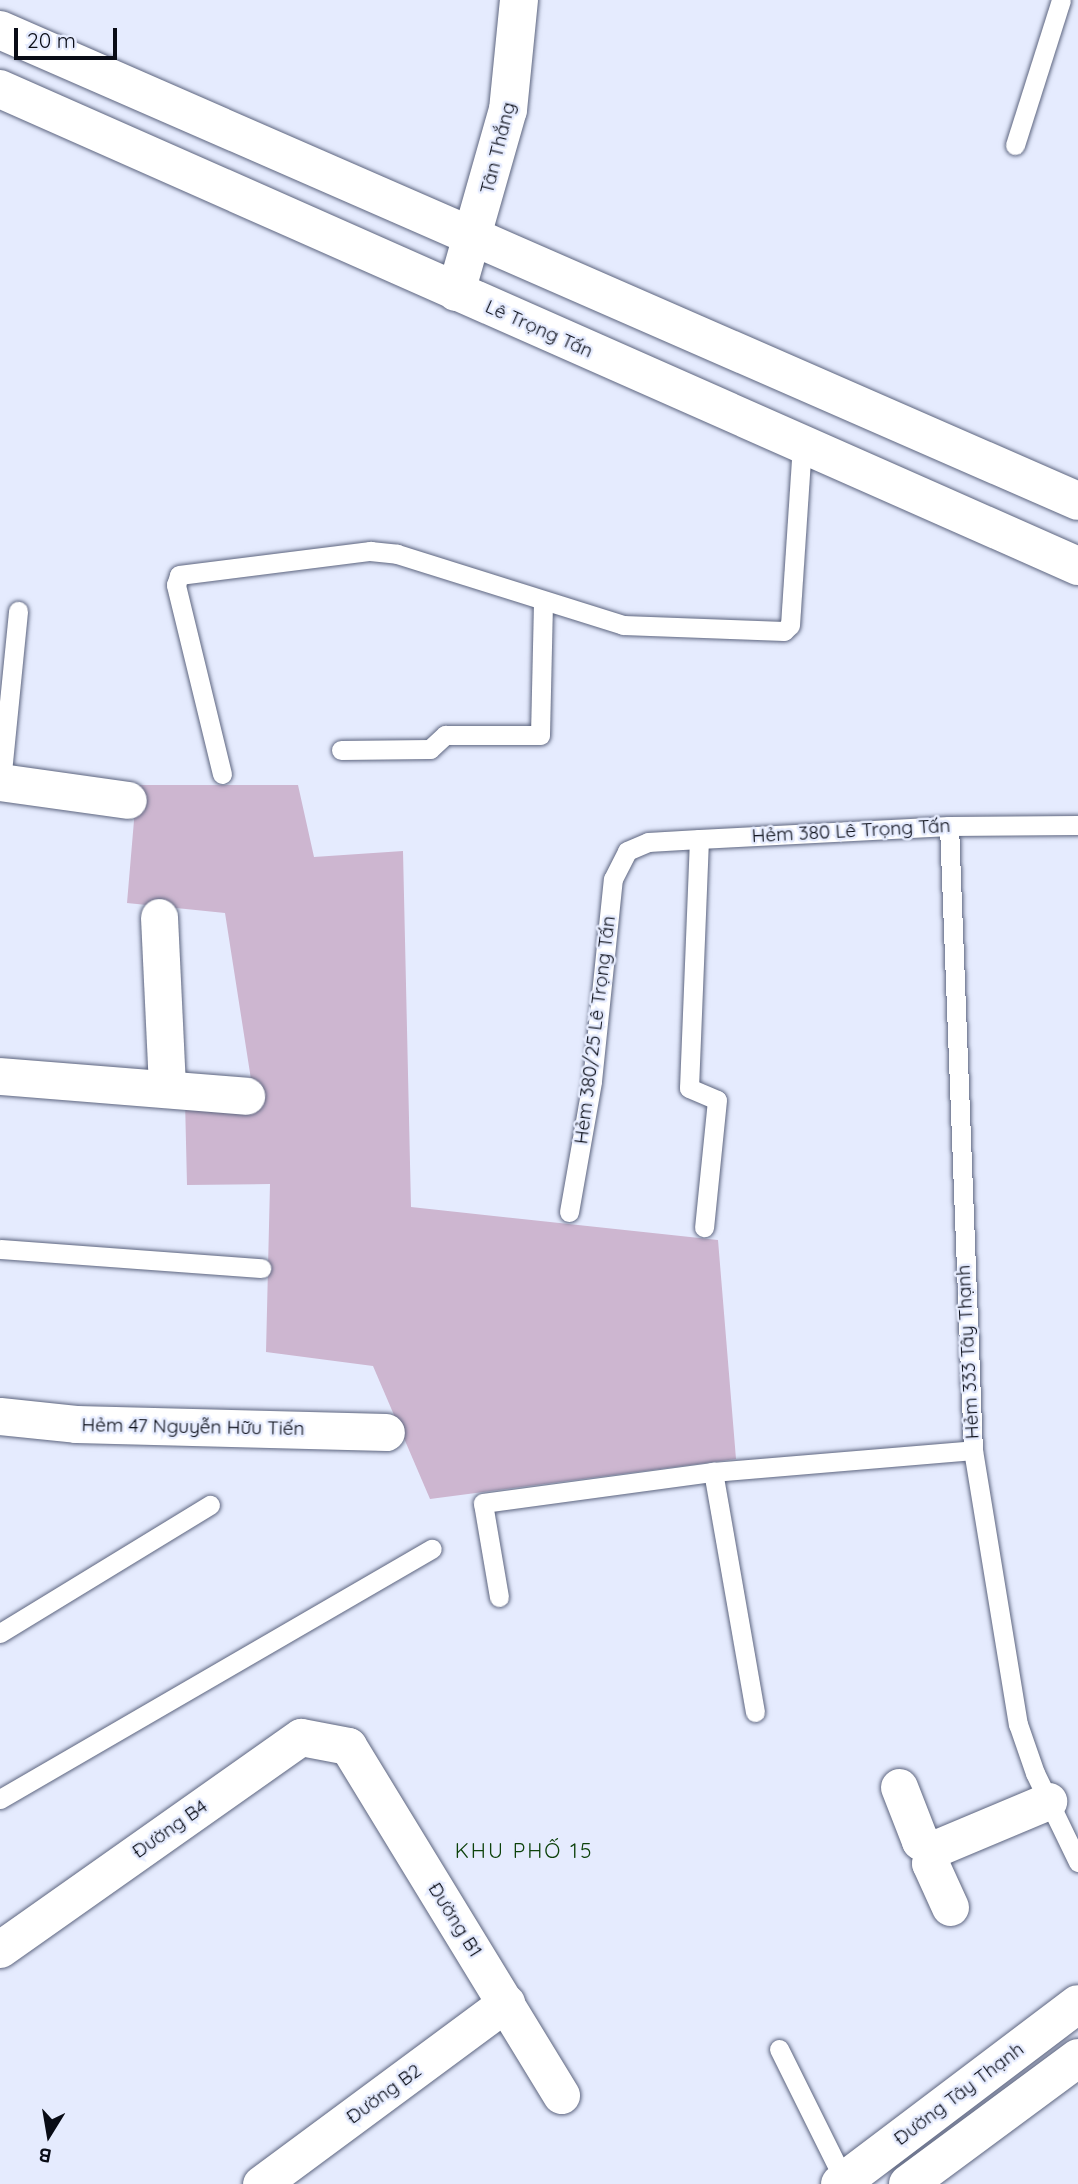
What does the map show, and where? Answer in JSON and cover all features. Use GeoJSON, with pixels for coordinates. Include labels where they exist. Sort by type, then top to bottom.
{"type":"FeatureCollection","features":[{"type":"Feature","properties":{"kind":"main road","name":"Tân Thắng"},"geometry":{"type":"LineString","coordinates":[[456,292],[474,237],[513,87],[519,0]]}},
{"type":"Feature","properties":{"kind":"main road"},"geometry":{"type":"LineString","coordinates":[[0,30],[1078,501]]}},
{"type":"Feature","properties":{"kind":"main road","name":"Lê Trọng Tấn"},"geometry":{"type":"LineString","coordinates":[[0,89],[1078,566]]}},
{"type":"Feature","properties":{"kind":"main road","name":"Đường Tây Thạnh"},"geometry":{"type":"LineString","coordinates":[[842,2182],[1078,2004]]}},
{"type":"Feature","properties":{"kind":"main road"},"geometry":{"type":"LineString","coordinates":[[927,2178],[1078,2058]]}},
{"type":"Feature","properties":{"kind":"street"},"geometry":{"type":"LineString","coordinates":[[0,788],[128,800]]}},
{"type":"Feature","properties":{"kind":"street"},"geometry":{"type":"LineString","coordinates":[[159,918],[167,1089]]}},
{"type":"Feature","properties":{"kind":"street"},"geometry":{"type":"LineString","coordinates":[[0,1076],[246,1096]]}},
{"type":"Feature","properties":{"kind":"street","name":"Hẻm 47 Nguyễn Hữu Tiến"},"geometry":{"type":"LineString","coordinates":[[0,1416],[76,1424],[386,1432]]}},
{"type":"Feature","properties":{"kind":"street","name":"Đường B4"},"geometry":{"type":"LineString","coordinates":[[0,1949],[301,1737],[348,1746]]}},
{"type":"Feature","properties":{"kind":"street","name":"Đường B1"},"geometry":{"type":"LineString","coordinates":[[348,1746],[561,2095]]}},
{"type":"Feature","properties":{"kind":"street"},"geometry":{"type":"LineString","coordinates":[[900,1787],[920,1841],[934,1849]]}},
{"type":"Feature","properties":{"kind":"street"},"geometry":{"type":"LineString","coordinates":[[934,1849],[1048,1801]]}},
{"type":"Feature","properties":{"kind":"street"},"geometry":{"type":"LineString","coordinates":[[934,1849],[930,1863],[950,1907]]}},
{"type":"Feature","properties":{"kind":"street","name":"Đường B2"},"geometry":{"type":"LineString","coordinates":[[261,2184],[506,2003]]}},
{"type":"Feature","properties":{"kind":"street"},"geometry":{"type":"LineString","coordinates":[[913,2130],[927,2178]]}},
{"type":"Feature","properties":{"kind":"lane"},"geometry":{"type":"LineString","coordinates":[[1015,145],[1061,0]]}},
{"type":"Feature","properties":{"kind":"lane"},"geometry":{"type":"LineString","coordinates":[[222,774],[176,584],[179,575],[370,551],[397,554],[543,603],[623,625],[784,631],[790,625],[802,445]]}},
{"type":"Feature","properties":{"kind":"lane"},"geometry":{"type":"LineString","coordinates":[[341,750],[430,749],[445,734],[540,735],[543,603]]}},
{"type":"Feature","properties":{"kind":"lane"},"geometry":{"type":"LineString","coordinates":[[0,788],[18,611]]}},
{"type":"Feature","properties":{"kind":"lane","name":"Hẻm 380 Lê Trọng Tấn"},"geometry":{"type":"LineString","coordinates":[[627,851],[648,842],[699,839],[949,826],[1078,825]]}},
{"type":"Feature","properties":{"kind":"lane","name":"Hẻm 333 Tây Thạnh"},"geometry":{"type":"LineString","coordinates":[[949,826],[973,1450],[1018,1724],[1048,1801],[1078,1863]]}},
{"type":"Feature","properties":{"kind":"lane"},"geometry":{"type":"LineString","coordinates":[[699,839],[690,1088],[717,1100],[704,1227]]}},
{"type":"Feature","properties":{"kind":"lane","name":"Hẻm 380/25 Lê Trọng Tấn"},"geometry":{"type":"LineString","coordinates":[[569,1212],[592,1081],[613,879],[627,851]]}},
{"type":"Feature","properties":{"kind":"lane"},"geometry":{"type":"LineString","coordinates":[[0,1249],[261,1268]]}},
{"type":"Feature","properties":{"kind":"lane"},"geometry":{"type":"LineString","coordinates":[[499,1597],[483,1503],[713,1472],[973,1450]]}},
{"type":"Feature","properties":{"kind":"lane"},"geometry":{"type":"LineString","coordinates":[[713,1472],[755,1712]]}},
{"type":"Feature","properties":{"kind":"lane"},"geometry":{"type":"LineString","coordinates":[[0,1633],[209,1505]]}},
{"type":"Feature","properties":{"kind":"lane"},"geometry":{"type":"LineString","coordinates":[[0,1799],[432,1549]]}},
{"type":"Feature","properties":{"kind":"lane"},"geometry":{"type":"LineString","coordinates":[[779,2049],[842,2182]]}},
{"type":"Feature","properties":{"kind":"shaded area"},"geometry":{"type":"Polygon","coordinates":[[[137,785],[298,785],[314,857],[403,851],[411,1207],[718,1240],[736,1459],[430,1499],[373,1366],[266,1352],[270,1184],[187,1185],[185,1100],[255,1105],[225,913],[127,903],[137,785]]]}},
{"type":"Feature","properties":{"kind":"district","name":"KHU PHỐ 15"},"geometry":{"type":"Point","coordinates":[524,1850]}}]}
